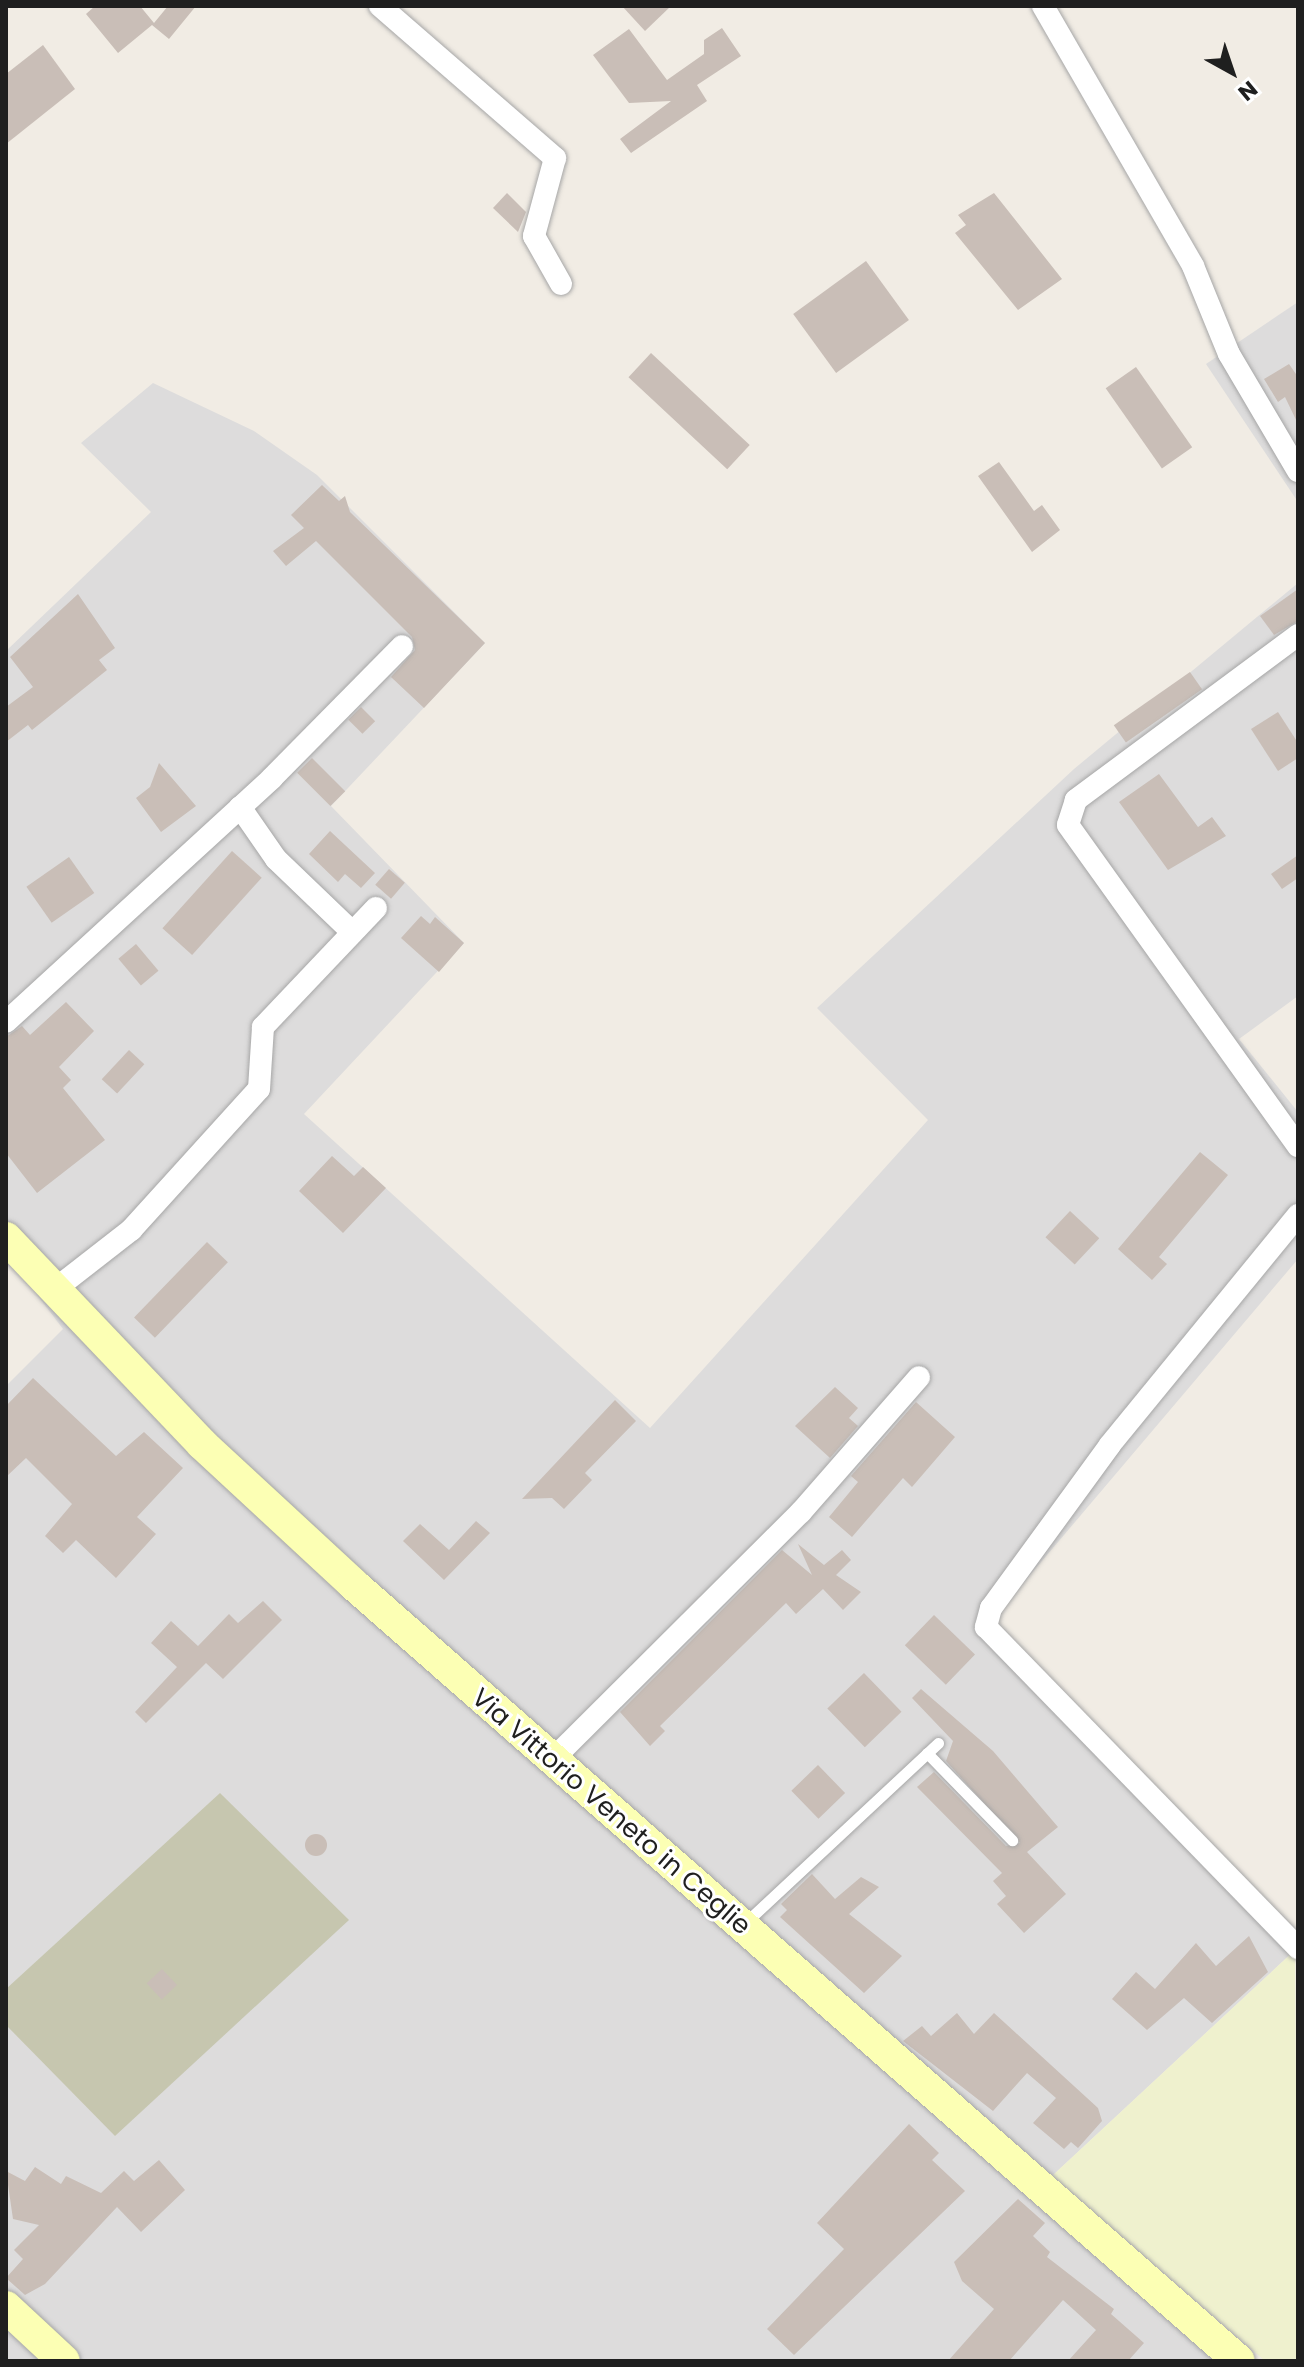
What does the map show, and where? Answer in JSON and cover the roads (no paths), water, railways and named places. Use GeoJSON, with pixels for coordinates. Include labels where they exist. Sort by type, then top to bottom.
{"type":"FeatureCollection","features":[{"type":"Feature","properties":{"kind":"main road","name":"Via Vittorio Veneto in Ceglie"},"geometry":{"type":"LineString","coordinates":[[6,1238],[202,1444],[552,1760],[1239,2361]]}},
{"type":"Feature","properties":{"kind":"main road"},"geometry":{"type":"LineString","coordinates":[[6,2307],[64,2361]]}},
{"type":"Feature","properties":{"kind":"street"},"geometry":{"type":"LineString","coordinates":[[380,6],[555,158],[534,236],[561,284]]}},
{"type":"Feature","properties":{"kind":"street"},"geometry":{"type":"LineString","coordinates":[[1043,6],[1193,266],[1229,354],[1298,471]]}},
{"type":"Feature","properties":{"kind":"street"},"geometry":{"type":"LineString","coordinates":[[1298,635],[1076,800],[1068,825],[1298,1146]]}},
{"type":"Feature","properties":{"kind":"street"},"geometry":{"type":"LineString","coordinates":[[6,1022],[240,807],[402,646]]}},
{"type":"Feature","properties":{"kind":"street"},"geometry":{"type":"LineString","coordinates":[[240,807],[276,859],[351,931]]}},
{"type":"Feature","properties":{"kind":"street"},"geometry":{"type":"LineString","coordinates":[[54,1290],[131,1230],[259,1089],[263,1027],[376,908]]}},
{"type":"Feature","properties":{"kind":"street"},"geometry":{"type":"LineString","coordinates":[[1298,1215],[1110,1445],[991,1608],[986,1627],[1298,1948]]}},
{"type":"Feature","properties":{"kind":"street"},"geometry":{"type":"LineString","coordinates":[[552,1760],[801,1512],[919,1377]]}},
{"type":"Feature","properties":{"kind":"lane"},"geometry":{"type":"LineString","coordinates":[[741,1927],[938,1743]]}},
{"type":"Feature","properties":{"kind":"lane"},"geometry":{"type":"LineString","coordinates":[[927,1753],[1012,1840]]}}]}
